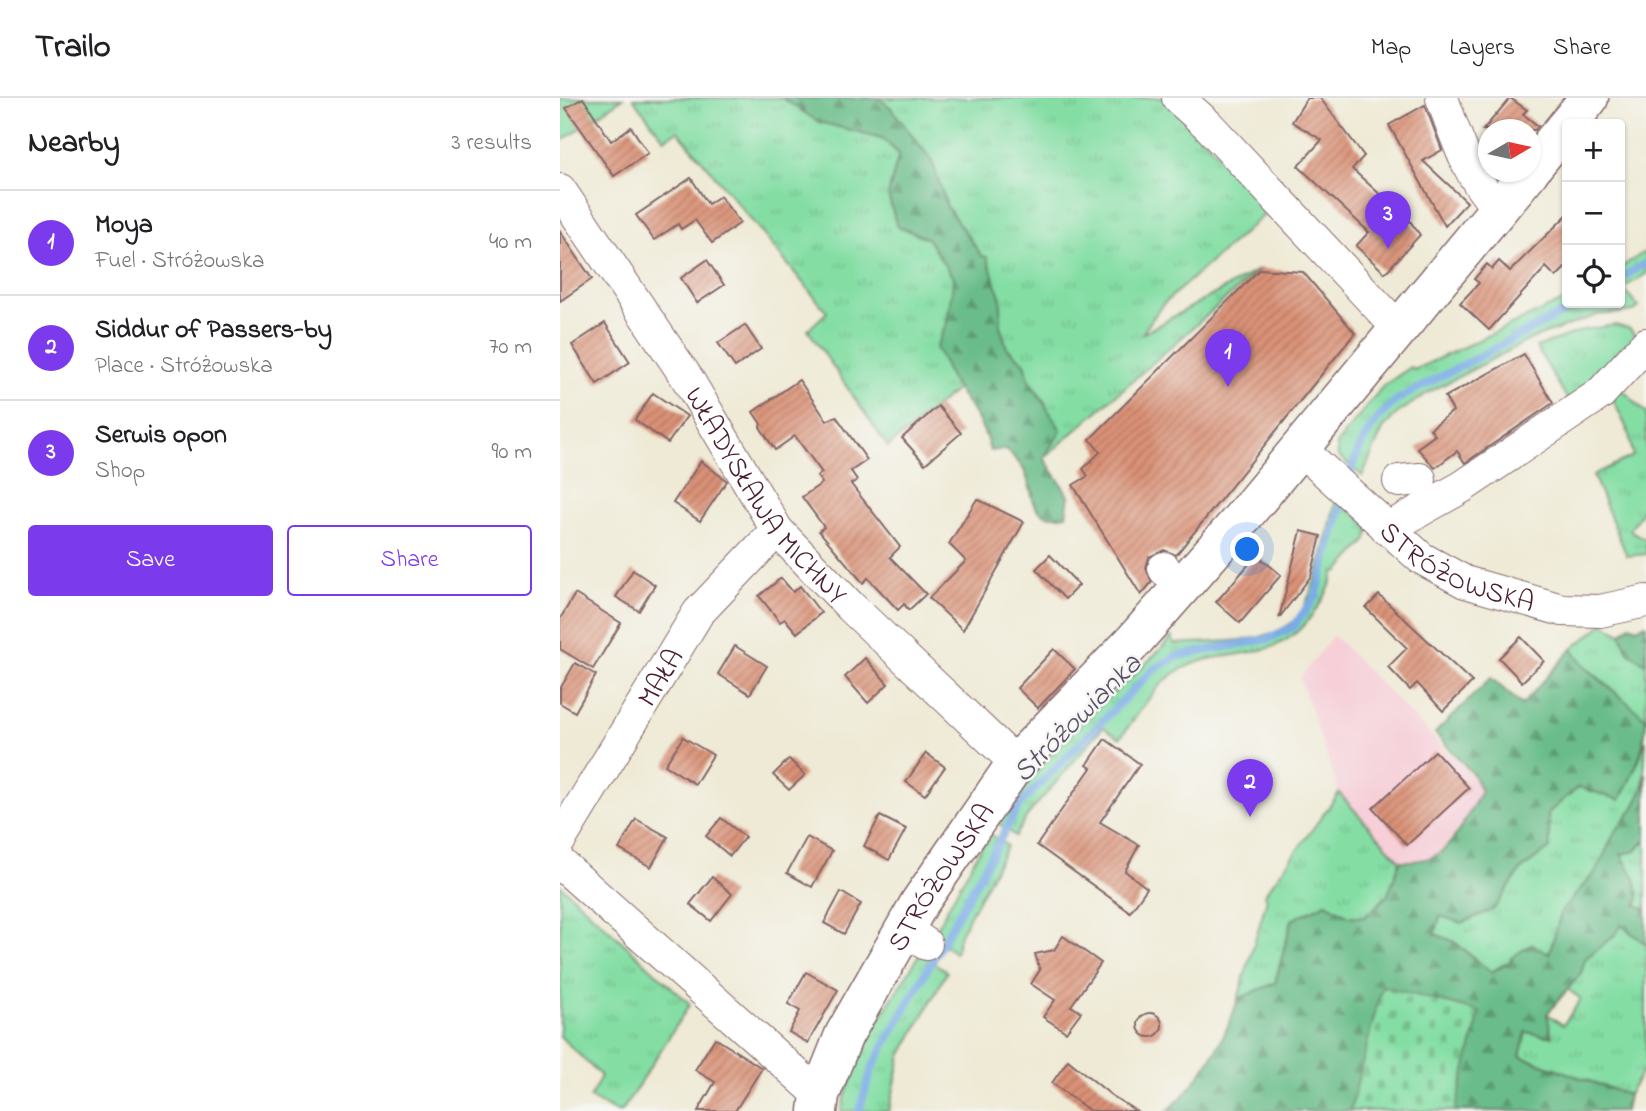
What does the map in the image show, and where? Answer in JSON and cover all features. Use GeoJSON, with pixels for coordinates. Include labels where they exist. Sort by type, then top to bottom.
{"type":"FeatureCollection","features":[{"type":"Feature","properties":{"kind":"main road","name":"STRÓŻOWSKA"},"geometry":{"type":"LineString","coordinates":[[1572,119],[1589,98]]}},
{"type":"Feature","properties":{"kind":"main road","name":"STRÓŻOWSKA"},"geometry":{"type":"LineString","coordinates":[[1541,157],[1562,131]]}},
{"type":"Feature","properties":{"kind":"main road","name":"STRÓŻOWSKA"},"geometry":{"type":"LineString","coordinates":[[819,1103],[844,1035],[916,936],[1016,763],[1140,634],[1400,330],[1521,182]]}},
{"type":"Feature","properties":{"kind":"street"},"geometry":{"type":"LineString","coordinates":[[1178,98],[1208,125],[1400,330]]}},
{"type":"Feature","properties":{"kind":"street"},"geometry":{"type":"LineString","coordinates":[[1442,98],[1467,167],[1478,187],[1499,209]]}},
{"type":"Feature","properties":{"kind":"street","name":"WŁADYSŁAWA MICHNY"},"geometry":{"type":"LineString","coordinates":[[560,190],[687,378],[777,530],[860,615],[1016,763]]}},
{"type":"Feature","properties":{"kind":"street"},"geometry":{"type":"LineString","coordinates":[[1387,528],[1462,487],[1600,394],[1646,344]]}},
{"type":"Feature","properties":{"kind":"street","name":"STRÓŻOWSKA"},"geometry":{"type":"LineString","coordinates":[[1299,449],[1421,558],[1465,582],[1562,610],[1600,611],[1646,601]]}},
{"type":"Feature","properties":{"kind":"street","name":"MAŁA"},"geometry":{"type":"LineString","coordinates":[[560,840],[698,613],[777,530]]}},
{"type":"Feature","properties":{"kind":"street"},"geometry":{"type":"LineString","coordinates":[[560,863],[819,1103]]}},
{"type":"Feature","properties":{"kind":"shaded area"},"geometry":{"type":"Polygon","coordinates":[[[1333,635],[1476,781],[1481,790],[1472,810],[1439,854],[1418,861],[1400,861],[1339,793],[1300,678],[1333,635]]]}},
{"type":"Feature","properties":{"kind":"green space"},"geometry":{"type":"Polygon","coordinates":[[[560,98],[623,98],[560,142],[560,98]]]}},
{"type":"Feature","properties":{"kind":"green space"},"geometry":{"type":"Polygon","coordinates":[[[633,98],[782,98],[819,121],[882,138],[899,154],[888,195],[897,226],[927,238],[954,279],[947,322],[937,348],[957,389],[888,447],[808,330],[827,312],[678,131],[664,139],[633,98]]]}},
{"type":"Feature","properties":{"kind":"green space"},"geometry":{"type":"Polygon","coordinates":[[[782,98],[878,98],[890,107],[932,161],[947,207],[982,256],[987,257],[1001,299],[1000,326],[1007,348],[1025,363],[1029,380],[1061,430],[1044,458],[1069,496],[1066,515],[1053,516],[1039,510],[1028,479],[1018,462],[1006,449],[990,451],[981,425],[953,384],[936,348],[947,322],[954,279],[927,238],[897,226],[888,195],[899,154],[882,138],[819,122],[782,98]]]}},
{"type":"Feature","properties":{"kind":"green space"},"geometry":{"type":"Polygon","coordinates":[[[878,98],[1164,98],[1271,209],[1162,305],[1142,334],[1260,269],[1044,458],[1045,402],[1029,380],[1025,363],[1007,348],[1000,327],[1001,299],[982,256],[947,207],[932,161],[890,107],[878,98]]]}},
{"type":"Feature","properties":{"kind":"green space"},"geometry":{"type":"Polygon","coordinates":[[[1646,251],[1646,274],[1625,287],[1625,265],[1646,251]]]}},
{"type":"Feature","properties":{"kind":"green space"},"geometry":{"type":"Polygon","coordinates":[[[1625,290],[1639,307],[1634,311],[1598,315],[1531,339],[1429,392],[1395,415],[1383,429],[1362,476],[1338,456],[1337,443],[1383,386],[1411,367],[1414,370],[1562,301],[1562,308],[1625,308],[1625,290]]]}},
{"type":"Feature","properties":{"kind":"green space"},"geometry":{"type":"Polygon","coordinates":[[[1615,325],[1630,329],[1638,338],[1571,405],[1536,347],[1583,330],[1615,325]]]}},
{"type":"Feature","properties":{"kind":"green space"},"geometry":{"type":"Polygon","coordinates":[[[1618,389],[1624,391],[1646,413],[1646,505],[1630,530],[1646,540],[1646,554],[1627,556],[1593,475],[1633,456],[1629,433],[1612,397],[1618,389]]]}},
{"type":"Feature","properties":{"kind":"green space"},"geometry":{"type":"Polygon","coordinates":[[[1336,499],[1370,527],[1366,541],[1338,572],[1334,571],[1323,599],[1297,632],[1264,650],[1211,658],[1175,673],[1152,694],[1120,738],[1103,727],[1027,816],[1015,836],[997,822],[1064,740],[1172,637],[1174,644],[1234,641],[1264,636],[1290,624],[1299,615],[1313,585],[1336,499]]]}},
{"type":"Feature","properties":{"kind":"green space"},"geometry":{"type":"Polygon","coordinates":[[[1604,623],[1621,634],[1628,652],[1646,663],[1646,719],[1585,666],[1572,649],[1604,623]]]}},
{"type":"Feature","properties":{"kind":"green space"},"geometry":{"type":"Polygon","coordinates":[[[1646,624],[1646,663],[1628,652],[1621,634],[1630,625],[1637,628],[1646,624]]]}},
{"type":"Feature","properties":{"kind":"green space"},"geometry":{"type":"Polygon","coordinates":[[[1572,649],[1585,667],[1646,718],[1641,750],[1630,780],[1620,800],[1578,787],[1548,813],[1550,848],[1521,870],[1494,909],[1462,923],[1440,916],[1435,934],[1453,941],[1491,972],[1509,963],[1511,958],[1532,944],[1549,954],[1562,910],[1597,870],[1614,834],[1633,809],[1643,790],[1646,773],[1646,839],[1636,851],[1621,854],[1635,878],[1639,899],[1636,905],[1646,909],[1646,944],[1621,925],[1616,934],[1585,959],[1581,973],[1547,1014],[1552,1037],[1526,1032],[1520,1056],[1628,1095],[1625,1111],[1168,1111],[1210,1060],[1233,1015],[1238,999],[1275,983],[1292,920],[1326,903],[1349,916],[1365,917],[1388,895],[1400,861],[1434,856],[1444,849],[1456,834],[1481,791],[1473,774],[1435,733],[1491,678],[1522,705],[1572,649]]]}},
{"type":"Feature","properties":{"kind":"green space"},"geometry":{"type":"Polygon","coordinates":[[[1646,740],[1643,790],[1633,809],[1614,834],[1597,871],[1562,910],[1549,954],[1506,963],[1491,972],[1455,942],[1435,934],[1440,916],[1494,908],[1521,870],[1549,848],[1548,813],[1578,787],[1637,765],[1646,740]]]}},
{"type":"Feature","properties":{"kind":"green space"},"geometry":{"type":"Polygon","coordinates":[[[1339,793],[1400,861],[1388,895],[1365,917],[1349,916],[1326,903],[1292,920],[1275,983],[1238,999],[1267,899],[1264,895],[1339,793]]]}},
{"type":"Feature","properties":{"kind":"green space"},"geometry":{"type":"Polygon","coordinates":[[[989,833],[1007,846],[960,934],[955,953],[932,936],[989,833]]]}},
{"type":"Feature","properties":{"kind":"green space"},"geometry":{"type":"Polygon","coordinates":[[[1646,839],[1646,909],[1635,905],[1621,854],[1636,851],[1646,839]]]}},
{"type":"Feature","properties":{"kind":"green space"},"geometry":{"type":"Polygon","coordinates":[[[560,885],[690,1004],[622,1111],[615,1111],[590,1098],[601,1076],[560,1036],[560,885]]]}},
{"type":"Feature","properties":{"kind":"green space"},"geometry":{"type":"Polygon","coordinates":[[[1621,925],[1646,944],[1646,1066],[1628,1095],[1520,1056],[1526,1032],[1547,1014],[1563,1025],[1581,999],[1566,988],[1581,973],[1585,959],[1621,925]]]}},
{"type":"Feature","properties":{"kind":"green space"},"geometry":{"type":"Polygon","coordinates":[[[921,953],[947,972],[901,1056],[889,1111],[841,1111],[864,1049],[921,953]]]}},
{"type":"Feature","properties":{"kind":"green space"},"geometry":{"type":"Polygon","coordinates":[[[1382,986],[1480,1012],[1455,1111],[1350,1111],[1382,986]]]}},
{"type":"Feature","properties":{"kind":"building"},"geometry":{"type":"Polygon","coordinates":[[[583,98],[611,141],[631,127],[648,153],[614,176],[566,108],[583,98]]]}},
{"type":"Feature","properties":{"kind":"building"},"geometry":{"type":"Polygon","coordinates":[[[1307,98],[1320,98],[1364,156],[1352,169],[1394,207],[1397,203],[1420,235],[1385,273],[1356,246],[1369,232],[1298,166],[1322,140],[1292,122],[1307,98]]]}},
{"type":"Feature","properties":{"kind":"building"},"geometry":{"type":"Polygon","coordinates":[[[1510,98],[1527,110],[1523,114],[1529,119],[1492,119],[1510,98]]]}},
{"type":"Feature","properties":{"kind":"building"},"geometry":{"type":"Polygon","coordinates":[[[1425,105],[1442,150],[1423,161],[1467,202],[1445,226],[1389,125],[1425,105]]]}},
{"type":"Feature","properties":{"kind":"building"},"geometry":{"type":"Polygon","coordinates":[[[691,178],[708,204],[720,196],[740,223],[712,243],[695,220],[681,229],[678,224],[654,240],[636,215],[691,178]]]}},
{"type":"Feature","properties":{"kind":"building"},"geometry":{"type":"Polygon","coordinates":[[[1562,220],[1562,271],[1556,277],[1546,267],[1489,330],[1460,303],[1479,283],[1474,279],[1487,264],[1492,269],[1499,261],[1510,271],[1562,220]]]}},
{"type":"Feature","properties":{"kind":"building"},"geometry":{"type":"Polygon","coordinates":[[[560,231],[592,279],[560,301],[560,231]]]}},
{"type":"Feature","properties":{"kind":"building"},"geometry":{"type":"Polygon","coordinates":[[[707,260],[724,285],[697,303],[681,278],[707,260]]]}},
{"type":"Feature","properties":{"kind":"building"},"geometry":{"type":"Polygon","coordinates":[[[1260,269],[1303,272],[1355,333],[1176,555],[1164,550],[1149,557],[1146,568],[1152,582],[1141,595],[1073,485],[1088,476],[1083,469],[1100,452],[1090,439],[1260,269]]]}},
{"type":"Feature","properties":{"kind":"building"},"geometry":{"type":"Polygon","coordinates":[[[605,323],[630,362],[597,384],[572,345],[605,323]]]}},
{"type":"Feature","properties":{"kind":"building"},"geometry":{"type":"Polygon","coordinates":[[[745,325],[761,349],[735,367],[718,343],[745,325]]]}},
{"type":"Feature","properties":{"kind":"building"},"geometry":{"type":"Polygon","coordinates":[[[1524,354],[1553,403],[1465,463],[1457,451],[1435,468],[1417,448],[1435,435],[1430,429],[1453,411],[1445,397],[1524,354]]]}},
{"type":"Feature","properties":{"kind":"building"},"geometry":{"type":"Polygon","coordinates":[[[799,380],[827,421],[836,416],[867,460],[851,471],[857,480],[851,484],[900,547],[890,557],[926,594],[909,610],[904,604],[898,610],[868,578],[863,583],[819,531],[824,527],[802,497],[822,483],[817,476],[822,473],[795,436],[775,450],[760,427],[761,424],[753,412],[799,380]]]}},
{"type":"Feature","properties":{"kind":"building"},"geometry":{"type":"Polygon","coordinates":[[[653,393],[687,416],[668,443],[635,420],[653,393]]]}},
{"type":"Feature","properties":{"kind":"building"},"geometry":{"type":"Polygon","coordinates":[[[938,406],[961,433],[925,464],[902,438],[938,406]]]}},
{"type":"Feature","properties":{"kind":"building"},"geometry":{"type":"Polygon","coordinates":[[[701,461],[727,481],[700,521],[673,503],[701,461]]]}},
{"type":"Feature","properties":{"kind":"building"},"geometry":{"type":"Polygon","coordinates":[[[977,499],[1024,522],[963,630],[929,598],[966,561],[949,544],[977,499]]]}},
{"type":"Feature","properties":{"kind":"building"},"geometry":{"type":"Polygon","coordinates":[[[1301,531],[1321,536],[1311,576],[1279,618],[1301,531]]]}},
{"type":"Feature","properties":{"kind":"building"},"geometry":{"type":"Polygon","coordinates":[[[1050,555],[1079,585],[1065,599],[1036,569],[1050,555]]]}},
{"type":"Feature","properties":{"kind":"building"},"geometry":{"type":"Polygon","coordinates":[[[1257,555],[1281,575],[1240,623],[1216,602],[1257,555]]]}},
{"type":"Feature","properties":{"kind":"building"},"geometry":{"type":"Polygon","coordinates":[[[633,570],[655,585],[639,611],[616,597],[633,570]]]}},
{"type":"Feature","properties":{"kind":"building"},"geometry":{"type":"Polygon","coordinates":[[[781,578],[793,592],[800,586],[821,613],[797,633],[785,619],[780,622],[759,596],[781,578]]]}},
{"type":"Feature","properties":{"kind":"building"},"geometry":{"type":"Polygon","coordinates":[[[575,594],[621,623],[593,669],[560,649],[560,619],[575,594]]]}},
{"type":"Feature","properties":{"kind":"building"},"geometry":{"type":"Polygon","coordinates":[[[1379,595],[1472,682],[1443,711],[1417,683],[1410,690],[1388,667],[1407,648],[1366,608],[1379,595]]]}},
{"type":"Feature","properties":{"kind":"building"},"geometry":{"type":"Polygon","coordinates":[[[1521,637],[1544,661],[1522,682],[1499,658],[1521,637]]]}},
{"type":"Feature","properties":{"kind":"building"},"geometry":{"type":"Polygon","coordinates":[[[735,646],[767,666],[750,694],[718,674],[735,646]]]}},
{"type":"Feature","properties":{"kind":"building"},"geometry":{"type":"Polygon","coordinates":[[[1054,649],[1075,669],[1038,708],[1017,688],[1054,649]]]}},
{"type":"Feature","properties":{"kind":"building"},"geometry":{"type":"Polygon","coordinates":[[[865,658],[888,684],[868,703],[845,677],[865,658]]]}},
{"type":"Feature","properties":{"kind":"building"},"geometry":{"type":"Polygon","coordinates":[[[575,663],[596,675],[575,712],[560,703],[560,689],[575,663]]]}},
{"type":"Feature","properties":{"kind":"building"},"geometry":{"type":"Polygon","coordinates":[[[683,737],[713,755],[695,784],[665,765],[683,737]]]}},
{"type":"Feature","properties":{"kind":"building"},"geometry":{"type":"Polygon","coordinates":[[[1105,739],[1140,764],[1100,822],[1139,845],[1125,871],[1147,888],[1130,912],[1037,845],[1091,768],[1087,765],[1105,739]]]}},
{"type":"Feature","properties":{"kind":"building"},"geometry":{"type":"Polygon","coordinates":[[[1435,751],[1469,788],[1407,845],[1373,808],[1435,751]]]}},
{"type":"Feature","properties":{"kind":"building"},"geometry":{"type":"Polygon","coordinates":[[[926,753],[945,767],[925,795],[906,782],[926,753]]]}},
{"type":"Feature","properties":{"kind":"building"},"geometry":{"type":"Polygon","coordinates":[[[789,759],[805,775],[789,790],[773,775],[789,759]]]}},
{"type":"Feature","properties":{"kind":"building"},"geometry":{"type":"Polygon","coordinates":[[[880,816],[906,829],[889,860],[864,846],[880,816]]]}},
{"type":"Feature","properties":{"kind":"building"},"geometry":{"type":"Polygon","coordinates":[[[721,818],[745,837],[730,856],[706,836],[721,818]]]}},
{"type":"Feature","properties":{"kind":"building"},"geometry":{"type":"Polygon","coordinates":[[[636,819],[668,837],[651,867],[619,849],[636,819]]]}},
{"type":"Feature","properties":{"kind":"building"},"geometry":{"type":"Polygon","coordinates":[[[807,837],[832,851],[812,887],[787,873],[807,837]]]}},
{"type":"Feature","properties":{"kind":"building"},"geometry":{"type":"Polygon","coordinates":[[[712,877],[732,894],[711,921],[690,904],[712,877]]]}},
{"type":"Feature","properties":{"kind":"building"},"geometry":{"type":"Polygon","coordinates":[[[841,892],[861,904],[844,934],[824,923],[841,892]]]}},
{"type":"Feature","properties":{"kind":"building"},"geometry":{"type":"Polygon","coordinates":[[[1063,936],[1101,963],[1071,1006],[1081,1012],[1066,1032],[1043,1017],[1055,1000],[1031,984],[1040,970],[1035,954],[1054,950],[1063,936]]]}},
{"type":"Feature","properties":{"kind":"building"},"geometry":{"type":"Polygon","coordinates":[[[806,972],[838,990],[808,1043],[789,1032],[800,1011],[788,1004],[806,972]]]}},
{"type":"Feature","properties":{"kind":"building"},"geometry":{"type":"Polygon","coordinates":[[[1150,1013],[1159,1016],[1162,1025],[1159,1034],[1150,1037],[1141,1034],[1138,1025],[1141,1016],[1150,1013]]]}},
{"type":"Feature","properties":{"kind":"building"},"geometry":{"type":"Polygon","coordinates":[[[715,1038],[762,1068],[735,1111],[698,1111],[715,1082],[695,1070],[715,1038]]]}},
{"type":"Feature","properties":{"kind":"building"},"geometry":{"type":"Polygon","coordinates":[[[1068,1060],[1111,1095],[1136,1111],[1090,1111],[1052,1083],[1068,1060]]]}},
{"type":"Feature","properties":{"kind":"waterway","name":"Stróżowianka"},"geometry":{"type":"LineString","coordinates":[[1625,276],[1646,263]]}},
{"type":"Feature","properties":{"kind":"waterway","name":"Stróżowianka"},"geometry":{"type":"LineString","coordinates":[[1347,483],[1365,437],[1398,399],[1572,308]]}},
{"type":"Feature","properties":{"kind":"waterway","name":"Stróżowianka"},"geometry":{"type":"LineString","coordinates":[[859,1111],[872,1068],[1020,804],[1153,670],[1177,656],[1268,639],[1293,627],[1316,596],[1343,499]]}},
{"type":"Feature","properties":{"kind":"place","name":"Serwis opon"},"geometry":{"type":"Point","coordinates":[1388,249]}},
{"type":"Feature","properties":{"kind":"place","name":"Moya"},"geometry":{"type":"Point","coordinates":[1228,387]}},
{"type":"Feature","properties":{"kind":"place","name":"Siddur of Passers-by"},"geometry":{"type":"Point","coordinates":[1250,817]}}]}
